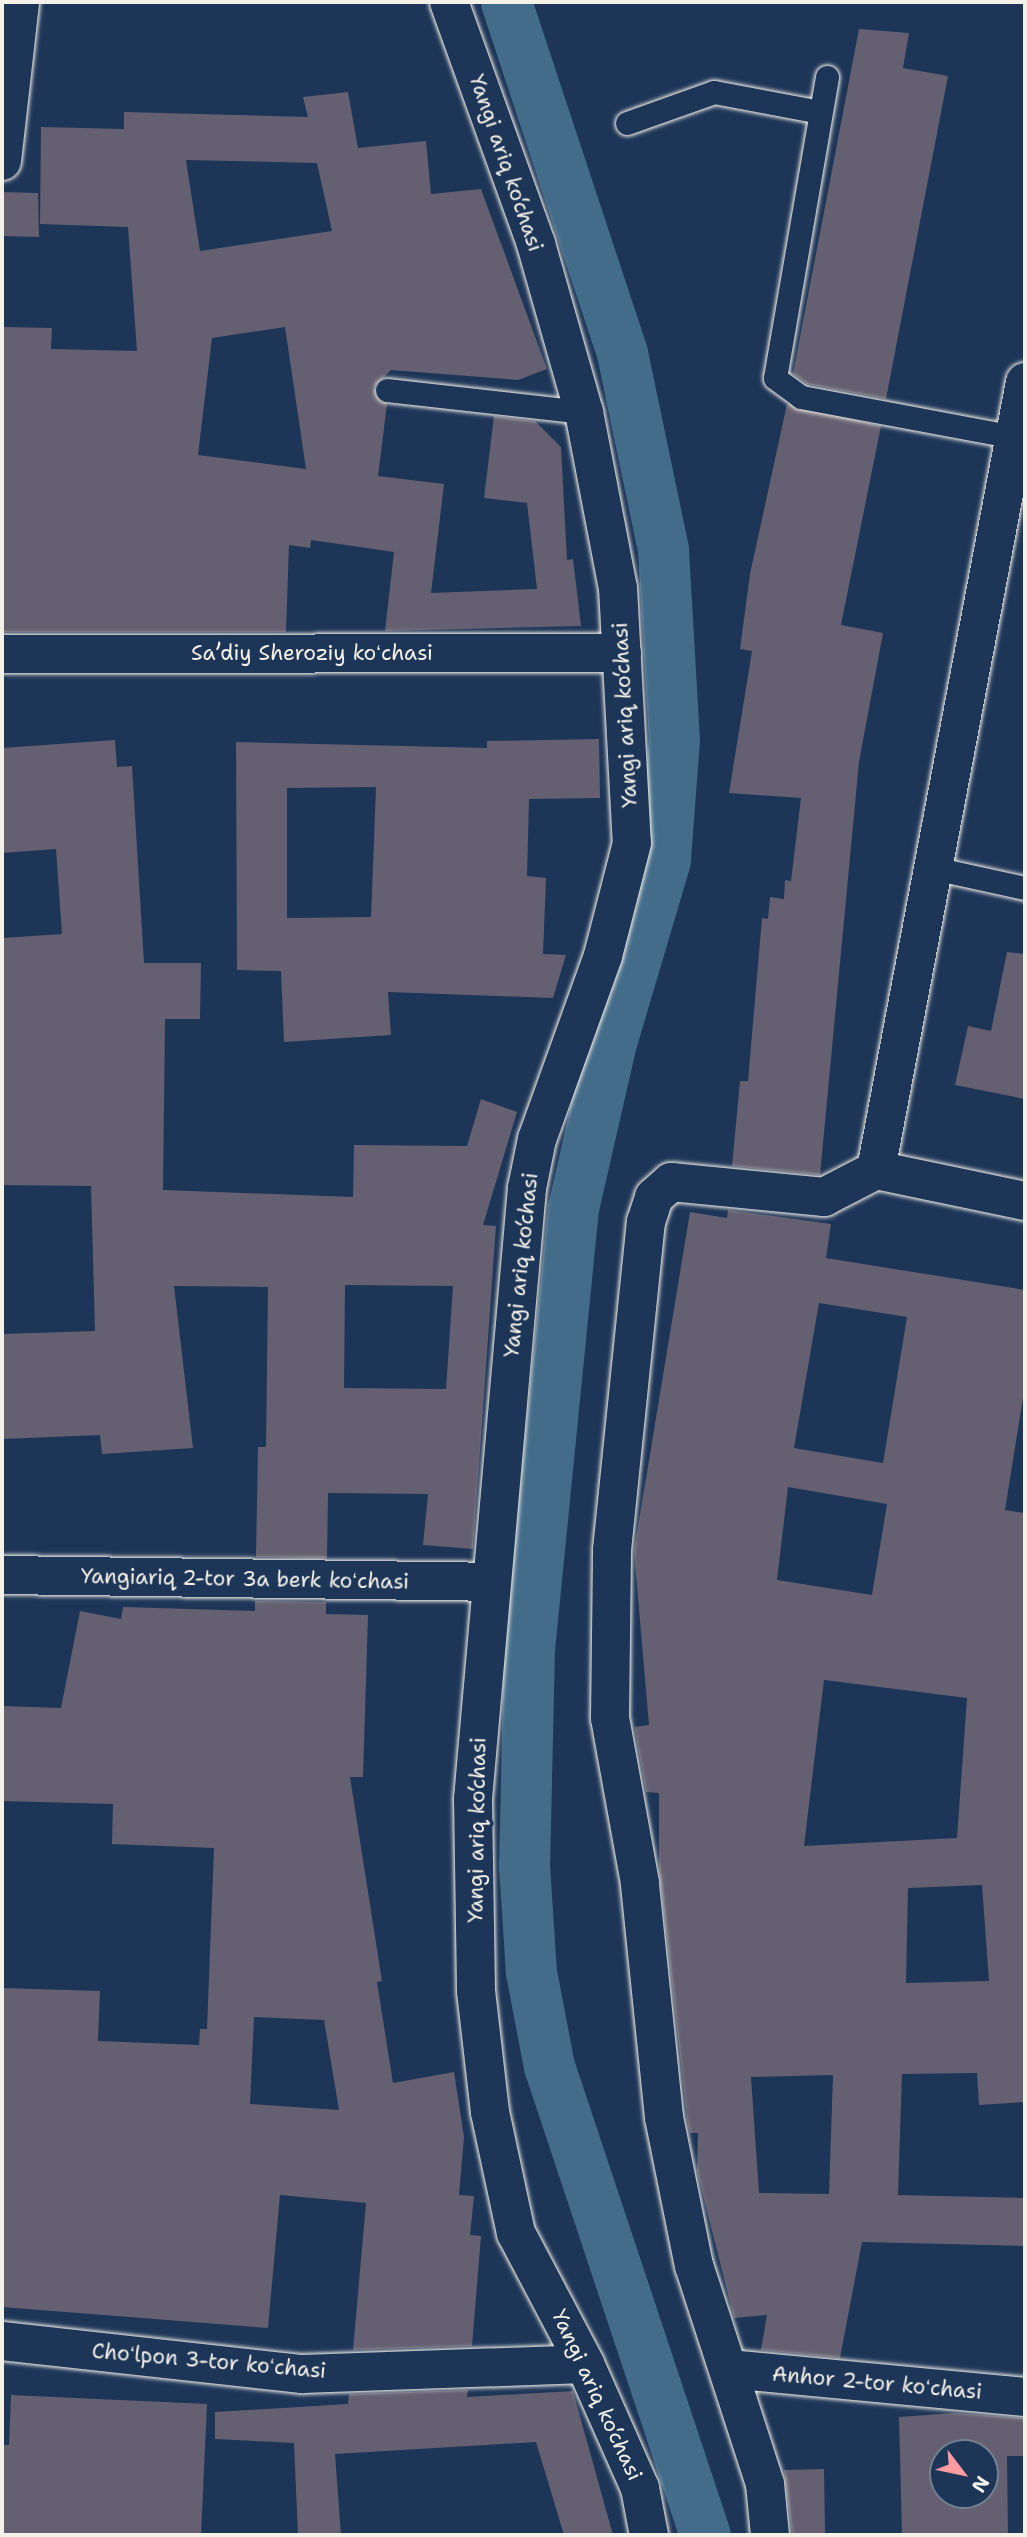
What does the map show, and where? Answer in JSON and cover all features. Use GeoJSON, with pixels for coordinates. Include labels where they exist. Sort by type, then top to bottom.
{"type":"FeatureCollection","features":[{"type":"Feature","properties":{"kind":"street"},"geometry":{"type":"LineString","coordinates":[[2,161],[20,2]]}},
{"type":"Feature","properties":{"kind":"street","name":"Yangi ariq ko‘chasi"},"geometry":{"type":"LineString","coordinates":[[449,2],[536,244],[584,412],[618,588],[632,842],[603,956],[537,1139],[489,1582],[473,1799],[476,1991],[489,2112],[516,2233],[586,2364],[640,2488],[649,2535]]}},
{"type":"Feature","properties":{"kind":"street"},"geometry":{"type":"LineString","coordinates":[[876,1170],[1025,382]]}},
{"type":"Feature","properties":{"kind":"street","name":"Saʼdiy Sheroziy koʻchasi"},"geometry":{"type":"LineString","coordinates":[[2,654],[622,653]]}},
{"type":"Feature","properties":{"kind":"street"},"geometry":{"type":"LineString","coordinates":[[770,2535],[765,2484],[694,2266],[664,2117],[640,1883],[610,1718],[612,1550],[646,1222],[654,1197],[671,1182],[824,1197],[876,1170],[1025,1201]]}},
{"type":"Feature","properties":{"kind":"street","name":"Yangiariq 2-tor 3a berk koʻchasi"},"geometry":{"type":"LineString","coordinates":[[2,1575],[489,1582]]}},
{"type":"Feature","properties":{"kind":"street","name":"Choʻlpon 3-tor koʻchasi"},"geometry":{"type":"LineString","coordinates":[[2,2341],[302,2374],[586,2364]]}},
{"type":"Feature","properties":{"kind":"street","name":"Anhor 2-tor koʻchasi"},"geometry":{"type":"LineString","coordinates":[[729,2369],[1025,2397]]}},
{"type":"Feature","properties":{"kind":"lane"},"geometry":{"type":"LineString","coordinates":[[827,77],[775,378],[801,397],[1015,437]]}},
{"type":"Feature","properties":{"kind":"lane"},"geometry":{"type":"LineString","coordinates":[[627,123],[714,92],[820,112]]}},
{"type":"Feature","properties":{"kind":"lane"},"geometry":{"type":"LineString","coordinates":[[387,390],[584,412]]}},
{"type":"Feature","properties":{"kind":"lane"},"geometry":{"type":"LineString","coordinates":[[933,868],[1025,888]]}},
{"type":"Feature","properties":{"kind":"building"},"geometry":{"type":"Polygon","coordinates":[[[859,29],[909,33],[903,68],[948,76],[886,399],[807,384],[793,374],[859,29]]]}},
{"type":"Feature","properties":{"kind":"building"},"geometry":{"type":"Polygon","coordinates":[[[348,92],[358,148],[426,141],[431,194],[481,189],[547,369],[518,380],[391,370],[373,388],[387,404],[378,476],[444,484],[431,593],[537,589],[527,503],[484,498],[494,416],[535,421],[561,447],[567,560],[573,559],[581,626],[385,631],[394,552],[311,540],[310,548],[289,545],[286,632],[2,632],[2,327],[52,328],[51,349],[137,351],[128,227],[40,224],[41,127],[124,129],[124,112],[308,117],[303,97],[348,92]],[[186,160],[200,251],[332,231],[317,163],[186,160]],[[285,327],[212,338],[198,455],[306,469],[285,327]]]}},
{"type":"Feature","properties":{"kind":"building"},"geometry":{"type":"Polygon","coordinates":[[[2,192],[38,193],[39,237],[2,236],[2,192]]]}},
{"type":"Feature","properties":{"kind":"building"},"geometry":{"type":"Polygon","coordinates":[[[787,404],[881,426],[841,625],[883,633],[859,762],[820,1175],[732,1166],[740,1081],[748,1081],[762,918],[768,919],[770,897],[784,899],[785,880],[791,881],[801,798],[729,793],[752,651],[740,649],[750,574],[787,404]]]}},
{"type":"Feature","properties":{"kind":"building"},"geometry":{"type":"Polygon","coordinates":[[[599,739],[600,798],[529,799],[527,876],[546,878],[543,954],[566,955],[553,998],[388,992],[391,1035],[284,1042],[281,971],[237,970],[236,742],[487,748],[487,741],[599,739]],[[376,787],[287,788],[287,918],[371,917],[376,787]]]}},
{"type":"Feature","properties":{"kind":"building"},"geometry":{"type":"Polygon","coordinates":[[[115,740],[117,767],[132,766],[144,963],[201,963],[200,1019],[165,1019],[163,1190],[353,1197],[354,1145],[467,1146],[481,1099],[517,1112],[483,1225],[496,1226],[473,1549],[423,1545],[428,1494],[328,1493],[327,1558],[256,1557],[258,1447],[266,1447],[268,1287],[174,1286],[193,1448],[102,1454],[100,1435],[2,1439],[2,1334],[95,1331],[91,1186],[2,1185],[2,938],[62,934],[56,849],[2,853],[2,748],[115,740]],[[345,1285],[344,1388],[446,1389],[453,1286],[345,1285]]]}},
{"type":"Feature","properties":{"kind":"building"},"geometry":{"type":"Polygon","coordinates":[[[1007,952],[1025,954],[1025,1099],[955,1085],[968,1026],[991,1031],[1007,952]]]}},
{"type":"Feature","properties":{"kind":"building"},"geometry":{"type":"Polygon","coordinates":[[[728,1210],[831,1224],[826,1258],[1025,1290],[1025,1385],[1005,1510],[1025,1513],[1025,2102],[979,2105],[977,2073],[902,2074],[898,2195],[1025,2198],[1025,2246],[862,2242],[840,2358],[761,2350],[767,2315],[734,2318],[697,2171],[698,2133],[690,2133],[688,2126],[659,1867],[659,1793],[646,1792],[635,1727],[649,1725],[634,1551],[690,1212],[727,1218],[728,1210]],[[819,1303],[794,1448],[883,1463],[907,1317],[819,1303]],[[788,1487],[777,1580],[872,1595],[887,1504],[788,1487]],[[824,1680],[804,1846],[957,1838],[967,1698],[824,1680]],[[982,1885],[908,1888],[906,1983],[989,1981],[982,1885]],[[833,2075],[751,2077],[759,2193],[829,2194],[833,2075]]]}},
{"type":"Feature","properties":{"kind":"building"},"geometry":{"type":"Polygon","coordinates":[[[255,1601],[326,1602],[326,1614],[368,1615],[363,1777],[350,1777],[382,1981],[377,1982],[393,2083],[454,2072],[464,2137],[459,2195],[474,2196],[470,2235],[481,2236],[472,2346],[353,2350],[366,2203],[280,2195],[268,2328],[2,2307],[2,1988],[100,1991],[98,2041],[199,2045],[200,2029],[207,2029],[214,1848],[112,1844],[113,1804],[2,1801],[2,1706],[61,1708],[80,1611],[121,1619],[123,1607],[255,1611],[255,1601]],[[254,2017],[250,2104],[339,2110],[324,2020],[254,2017]]]}},
{"type":"Feature","properties":{"kind":"building"},"geometry":{"type":"Polygon","coordinates":[[[468,2390],[467,2397],[573,2391],[613,2535],[564,2535],[536,2442],[335,2454],[341,2535],[298,2535],[294,2443],[215,2439],[215,2412],[348,2404],[349,2394],[468,2390]]]}},
{"type":"Feature","properties":{"kind":"building"},"geometry":{"type":"Polygon","coordinates":[[[11,2395],[207,2404],[201,2535],[2,2535],[2,2445],[9,2445],[11,2395]]]}},
{"type":"Feature","properties":{"kind":"building"},"geometry":{"type":"Polygon","coordinates":[[[954,2413],[1025,2418],[1025,2456],[1007,2456],[1008,2535],[902,2535],[899,2417],[954,2413]]]}},
{"type":"Feature","properties":{"kind":"building"},"geometry":{"type":"Polygon","coordinates":[[[824,2469],[825,2533],[792,2534],[784,2470],[824,2469]]]}},
{"type":"Feature","properties":{"kind":"waterway"},"geometry":{"type":"LineString","coordinates":[[506,2],[622,353],[663,550],[674,739],[665,860],[611,1042],[573,1208],[529,1648],[524,1865],[531,1972],[549,2066],[705,2535]]}}]}
